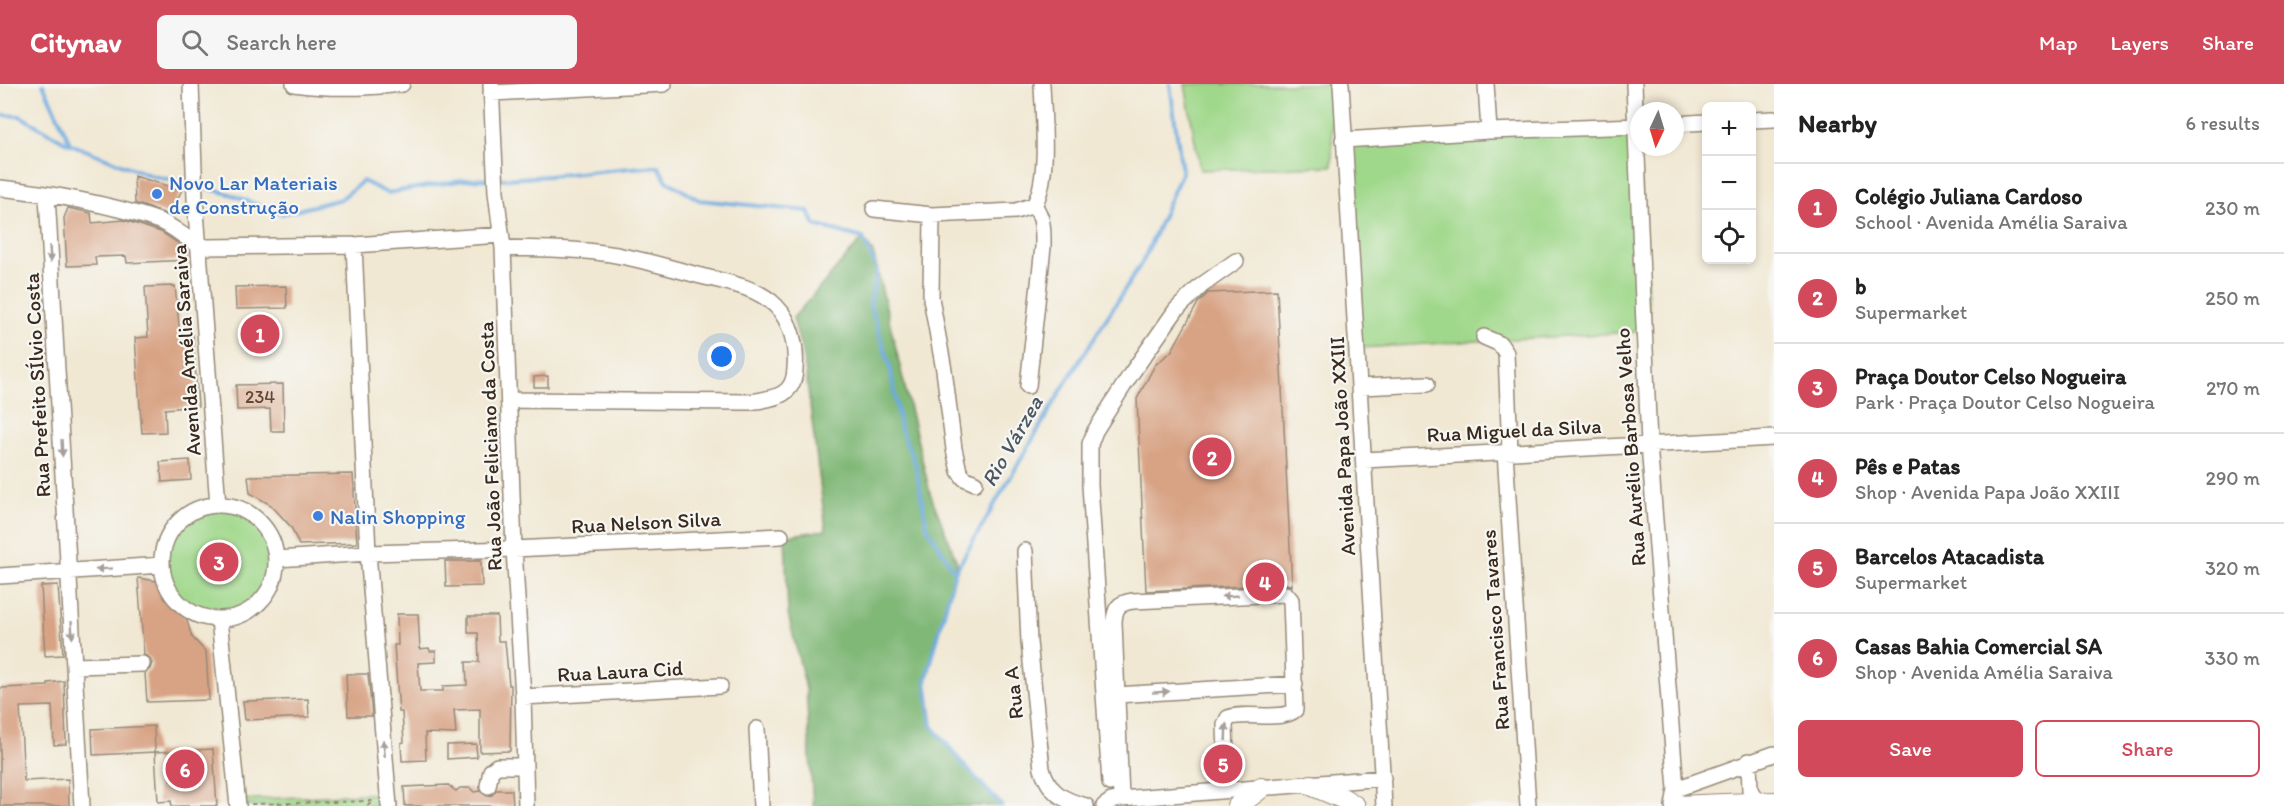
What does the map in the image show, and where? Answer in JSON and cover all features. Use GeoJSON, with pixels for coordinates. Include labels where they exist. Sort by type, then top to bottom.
{"type":"FeatureCollection","features":[{"type":"Feature","properties":{"kind":"main road"},"geometry":{"type":"LineString","coordinates":[[1311,785],[1355,806]]}},
{"type":"Feature","properties":{"kind":"main road"},"geometry":{"type":"LineString","coordinates":[[1232,798],[1261,788]]}},
{"type":"Feature","properties":{"kind":"main road"},"geometry":{"type":"LineString","coordinates":[[1675,800],[1766,802]]}},
{"type":"Feature","properties":{"kind":"street","name":"Avenida Amélia Saraiva"},"geometry":{"type":"LineString","coordinates":[[191,84],[195,198],[218,505]]}},
{"type":"Feature","properties":{"kind":"street"},"geometry":{"type":"LineString","coordinates":[[294,84],[317,87],[402,84]]}},
{"type":"Feature","properties":{"kind":"street"},"geometry":{"type":"LineString","coordinates":[[491,89],[664,84]]}},
{"type":"Feature","properties":{"kind":"street"},"geometry":{"type":"LineString","coordinates":[[874,209],[932,215],[1016,211],[1034,205],[1039,196],[1043,164],[1042,84]]}},
{"type":"Feature","properties":{"kind":"street","name":"Avenida Papa João XXIII"},"geometry":{"type":"LineString","coordinates":[[1341,84],[1384,806]]}},
{"type":"Feature","properties":{"kind":"street"},"geometry":{"type":"LineString","coordinates":[[1486,84],[1489,131]]}},
{"type":"Feature","properties":{"kind":"street","name":"Rua Aurélio Barbosa Velho"},"geometry":{"type":"LineString","coordinates":[[1634,84],[1635,102]]}},
{"type":"Feature","properties":{"kind":"street","name":"Rua João Feliciano da Costa"},"geometry":{"type":"LineString","coordinates":[[491,89],[496,192],[502,242],[526,806]]}},
{"type":"Feature","properties":{"kind":"street"},"geometry":{"type":"LineString","coordinates":[[1756,120],[1774,119]]}},
{"type":"Feature","properties":{"kind":"street"},"geometry":{"type":"LineString","coordinates":[[1684,123],[1702,122]]}},
{"type":"Feature","properties":{"kind":"street"},"geometry":{"type":"LineString","coordinates":[[1343,140],[1489,131],[1630,126]]}},
{"type":"Feature","properties":{"kind":"street","name":"Rua Aurélio Barbosa Velho"},"geometry":{"type":"LineString","coordinates":[[1638,156],[1649,444],[1675,800]]}},
{"type":"Feature","properties":{"kind":"street"},"geometry":{"type":"LineString","coordinates":[[0,188],[47,195],[161,221],[180,231],[199,246],[231,248],[502,242],[605,253],[739,285],[761,295],[775,305],[785,317],[796,356],[795,382],[787,392],[769,399],[750,402],[509,400]]}},
{"type":"Feature","properties":{"kind":"street","name":"Rua Prefeito SÍlvio Costa"},"geometry":{"type":"LineString","coordinates":[[47,195],[82,806]]}},
{"type":"Feature","properties":{"kind":"street"},"geometry":{"type":"LineString","coordinates":[[1028,386],[1043,248],[1043,224],[1034,205]]}},
{"type":"Feature","properties":{"kind":"street"},"geometry":{"type":"LineString","coordinates":[[932,215],[931,298],[944,370],[954,449],[959,471],[964,478],[975,483]]}},
{"type":"Feature","properties":{"kind":"street"},"geometry":{"type":"LineString","coordinates":[[354,245],[381,803]]}},
{"type":"Feature","properties":{"kind":"street"},"geometry":{"type":"LineString","coordinates":[[1112,802],[1090,485],[1090,444],[1095,431],[1131,374],[1176,310],[1202,285],[1236,261]]}},
{"type":"Feature","properties":{"kind":"street","name":"Rua Francisco Tavares"},"geometry":{"type":"LineString","coordinates":[[1484,337],[1500,344],[1506,353],[1508,452],[1528,806]]}},
{"type":"Feature","properties":{"kind":"street"},"geometry":{"type":"LineString","coordinates":[[1360,387],[1427,384]]}},
{"type":"Feature","properties":{"kind":"street","name":"Rua Miguel da Silva"},"geometry":{"type":"LineString","coordinates":[[1364,460],[1774,438]]}},
{"type":"Feature","properties":{"kind":"street"},"geometry":{"type":"LineString","coordinates":[[218,505],[240,508],[258,520],[272,538],[277,559],[273,582],[261,601],[242,614],[219,619],[191,612],[177,600],[166,584],[162,565],[166,540],[182,519],[193,511],[218,505]]}},
{"type":"Feature","properties":{"kind":"street","name":"Rua Nelson Silva"},"geometry":{"type":"LineString","coordinates":[[277,559],[368,553],[514,549],[781,536]]}},
{"type":"Feature","properties":{"kind":"street","name":"Rua A"},"geometry":{"type":"LineString","coordinates":[[1025,551],[1029,642],[1042,769],[1047,784],[1058,795],[1086,806]]}},
{"type":"Feature","properties":{"kind":"street"},"geometry":{"type":"LineString","coordinates":[[0,576],[162,565]]}},
{"type":"Feature","properties":{"kind":"street"},"geometry":{"type":"LineString","coordinates":[[1289,595],[1292,600],[1296,705],[1292,712],[1228,718],[1225,725],[1232,798],[1112,802],[1116,695],[1115,612],[1122,603],[1289,595]]}},
{"type":"Feature","properties":{"kind":"street"},"geometry":{"type":"LineString","coordinates":[[219,619],[238,803]]}},
{"type":"Feature","properties":{"kind":"street"},"geometry":{"type":"LineString","coordinates":[[74,666],[142,664]]}},
{"type":"Feature","properties":{"kind":"street"},"geometry":{"type":"LineString","coordinates":[[1116,695],[1295,684]]}},
{"type":"Feature","properties":{"kind":"street","name":"Rua Laura Cid"},"geometry":{"type":"LineString","coordinates":[[523,697],[720,686]]}},
{"type":"Feature","properties":{"kind":"street"},"geometry":{"type":"LineString","coordinates":[[757,729],[761,806]]}},
{"type":"Feature","properties":{"kind":"street"},"geometry":{"type":"LineString","coordinates":[[1675,800],[1720,774],[1749,761],[1774,754]]}},
{"type":"Feature","properties":{"kind":"street"},"geometry":{"type":"LineString","coordinates":[[1749,761],[1750,790],[1766,802]]}},
{"type":"Feature","properties":{"kind":"street"},"geometry":{"type":"LineString","coordinates":[[488,786],[491,771],[497,766],[525,766]]}},
{"type":"Feature","properties":{"kind":"street"},"geometry":{"type":"LineString","coordinates":[[1261,788],[1383,778]]}},
{"type":"Feature","properties":{"kind":"path"},"geometry":{"type":"LineString","coordinates":[[238,803],[256,806],[381,803]]}},
{"type":"Feature","properties":{"kind":"green space"},"geometry":{"type":"Polygon","coordinates":[[[1185,84],[1332,84],[1332,166],[1200,170],[1185,84]]]}},
{"type":"Feature","properties":{"kind":"green space"},"geometry":{"type":"Polygon","coordinates":[[[1630,125],[1630,156],[1639,156],[1650,331],[1360,348],[1343,140],[1630,125]]]}},
{"type":"Feature","properties":{"kind":"green space"},"geometry":{"type":"Polygon","coordinates":[[[863,238],[873,252],[930,493],[957,562],[926,681],[932,726],[1002,806],[813,806],[806,689],[788,614],[785,536],[826,530],[804,359],[793,318],[863,238]]]}},
{"type":"Feature","properties":{"kind":"green space"},"geometry":{"type":"Polygon","coordinates":[[[219,506],[240,510],[258,522],[270,540],[274,561],[270,582],[258,600],[240,612],[219,616],[198,612],[180,600],[168,582],[164,561],[168,540],[180,522],[198,510],[219,506]]]}},
{"type":"Feature","properties":{"kind":"green space"},"geometry":{"type":"Polygon","coordinates":[[[388,793],[389,806],[238,806],[237,800],[388,793]]]}},
{"type":"Feature","properties":{"kind":"building","name":"Novo Lar Materiais de Construção"},"geometry":{"type":"Polygon","coordinates":[[[134,176],[182,190],[169,215],[135,203],[134,176]]]}},
{"type":"Feature","properties":{"kind":"building"},"geometry":{"type":"Polygon","coordinates":[[[68,208],[91,213],[92,223],[124,220],[161,232],[188,250],[188,260],[127,263],[126,256],[95,257],[96,265],[67,266],[64,218],[68,208]]]}},
{"type":"Feature","properties":{"kind":"building"},"geometry":{"type":"Polygon","coordinates":[[[175,286],[180,335],[193,334],[198,406],[165,409],[166,432],[142,433],[135,338],[148,337],[145,287],[175,286]]]}},
{"type":"Feature","properties":{"kind":"building"},"geometry":{"type":"Polygon","coordinates":[[[286,286],[287,308],[236,309],[235,287],[286,286]]]}},
{"type":"Feature","properties":{"kind":"building"},"geometry":{"type":"Polygon","coordinates":[[[1277,290],[1292,586],[1286,584],[1146,591],[1137,399],[1155,365],[1171,352],[1198,303],[1208,293],[1277,290]]]}},
{"type":"Feature","properties":{"kind":"building"},"geometry":{"type":"Polygon","coordinates":[[[548,376],[548,387],[534,387],[534,377],[548,376]]]}},
{"type":"Feature","properties":{"kind":"building"},"geometry":{"type":"Polygon","coordinates":[[[283,384],[284,431],[271,431],[270,409],[237,410],[236,385],[283,384]]]}},
{"type":"Feature","properties":{"kind":"building"},"geometry":{"type":"Polygon","coordinates":[[[190,460],[191,480],[162,482],[160,462],[190,460]]]}},
{"type":"Feature","properties":{"kind":"building","name":"Nalin Shopping"},"geometry":{"type":"Polygon","coordinates":[[[353,474],[357,543],[299,545],[291,527],[271,505],[250,493],[248,476],[353,474]]]}},
{"type":"Feature","properties":{"kind":"building"},"geometry":{"type":"Polygon","coordinates":[[[445,561],[481,561],[482,586],[446,587],[445,561]]]}},
{"type":"Feature","properties":{"kind":"building"},"geometry":{"type":"Polygon","coordinates":[[[138,578],[156,581],[163,594],[186,618],[192,637],[206,652],[209,700],[147,702],[145,673],[150,669],[152,663],[150,658],[144,655],[138,578]]]}},
{"type":"Feature","properties":{"kind":"building"},"geometry":{"type":"Polygon","coordinates":[[[58,585],[63,655],[45,656],[41,586],[58,585]]]}},
{"type":"Feature","properties":{"kind":"building"},"geometry":{"type":"Polygon","coordinates":[[[397,614],[418,614],[420,649],[429,648],[430,651],[436,651],[436,662],[418,663],[420,691],[443,691],[443,686],[467,685],[466,662],[479,662],[478,633],[468,633],[468,616],[497,616],[498,641],[505,641],[509,685],[511,685],[510,751],[480,752],[480,709],[454,710],[456,734],[425,733],[426,760],[402,761],[401,743],[404,742],[402,712],[399,712],[394,645],[398,645],[397,614]]]}},
{"type":"Feature","properties":{"kind":"building"},"geometry":{"type":"Polygon","coordinates":[[[346,674],[368,674],[372,716],[348,716],[346,674]]]}},
{"type":"Feature","properties":{"kind":"building"},"geometry":{"type":"Polygon","coordinates":[[[64,681],[66,744],[54,745],[52,706],[20,707],[24,781],[68,779],[69,806],[0,806],[0,688],[48,686],[48,683],[64,681]]]}},
{"type":"Feature","properties":{"kind":"building"},"geometry":{"type":"Polygon","coordinates":[[[308,699],[309,717],[245,720],[243,701],[308,699]]]}},
{"type":"Feature","properties":{"kind":"building"},"geometry":{"type":"Polygon","coordinates":[[[154,726],[155,752],[93,755],[92,729],[154,726]]]}},
{"type":"Feature","properties":{"kind":"building"},"geometry":{"type":"Polygon","coordinates":[[[476,744],[477,757],[447,759],[447,745],[476,744]]]}},
{"type":"Feature","properties":{"kind":"building"},"geometry":{"type":"Polygon","coordinates":[[[213,749],[217,806],[172,806],[171,801],[158,802],[155,752],[213,749]]]}},
{"type":"Feature","properties":{"kind":"building"},"geometry":{"type":"Polygon","coordinates":[[[448,785],[456,791],[460,788],[470,788],[474,792],[480,791],[487,796],[492,795],[496,790],[512,790],[513,806],[405,806],[404,787],[448,785]]]}},
{"type":"Feature","properties":{"kind":"waterway"},"geometry":{"type":"LineString","coordinates":[[43,84],[70,143]]}},
{"type":"Feature","properties":{"kind":"waterway","name":"Rio Várzea"},"geometry":{"type":"LineString","coordinates":[[1002,806],[932,726],[926,681],[955,572],[1065,384],[1144,259],[1182,172],[1170,84]]}},
{"type":"Feature","properties":{"kind":"waterway"},"geometry":{"type":"LineString","coordinates":[[0,115],[20,116],[65,142],[149,175],[192,185]]}},
{"type":"Feature","properties":{"kind":"waterway"},"geometry":{"type":"LineString","coordinates":[[501,179],[658,166],[667,181],[699,200],[808,211],[815,225],[863,238],[877,270],[870,305],[890,366],[900,427],[915,463],[927,527],[955,572]]}},
{"type":"Feature","properties":{"kind":"waterway"},"geometry":{"type":"LineString","coordinates":[[199,186],[230,194],[282,214],[341,199],[363,181],[387,193],[464,180],[493,179]]}},
{"type":"Feature","properties":{"kind":"place","name":"Novo Lar Materiais de Construção"},"geometry":{"type":"Point","coordinates":[157,194]}},
{"type":"Feature","properties":{"kind":"place","name":"Colégio Juliana Cardoso"},"geometry":{"type":"Point","coordinates":[260,334]}},
{"type":"Feature","properties":{"kind":"place","name":"b"},"geometry":{"type":"Point","coordinates":[1212,457]}},
{"type":"Feature","properties":{"kind":"place","name":"Nalin Shopping"},"geometry":{"type":"Point","coordinates":[318,516]}},
{"type":"Feature","properties":{"kind":"place","name":"Praça Doutor Celso Nogueira"},"geometry":{"type":"Point","coordinates":[219,562]}},
{"type":"Feature","properties":{"kind":"place","name":"Pês e Patas"},"geometry":{"type":"Point","coordinates":[1265,582]}},
{"type":"Feature","properties":{"kind":"place","name":"Barcelos Atacadista"},"geometry":{"type":"Point","coordinates":[1223,764]}},
{"type":"Feature","properties":{"kind":"place","name":"Casas Bahia Comercial SA"},"geometry":{"type":"Point","coordinates":[185,769]}}]}
